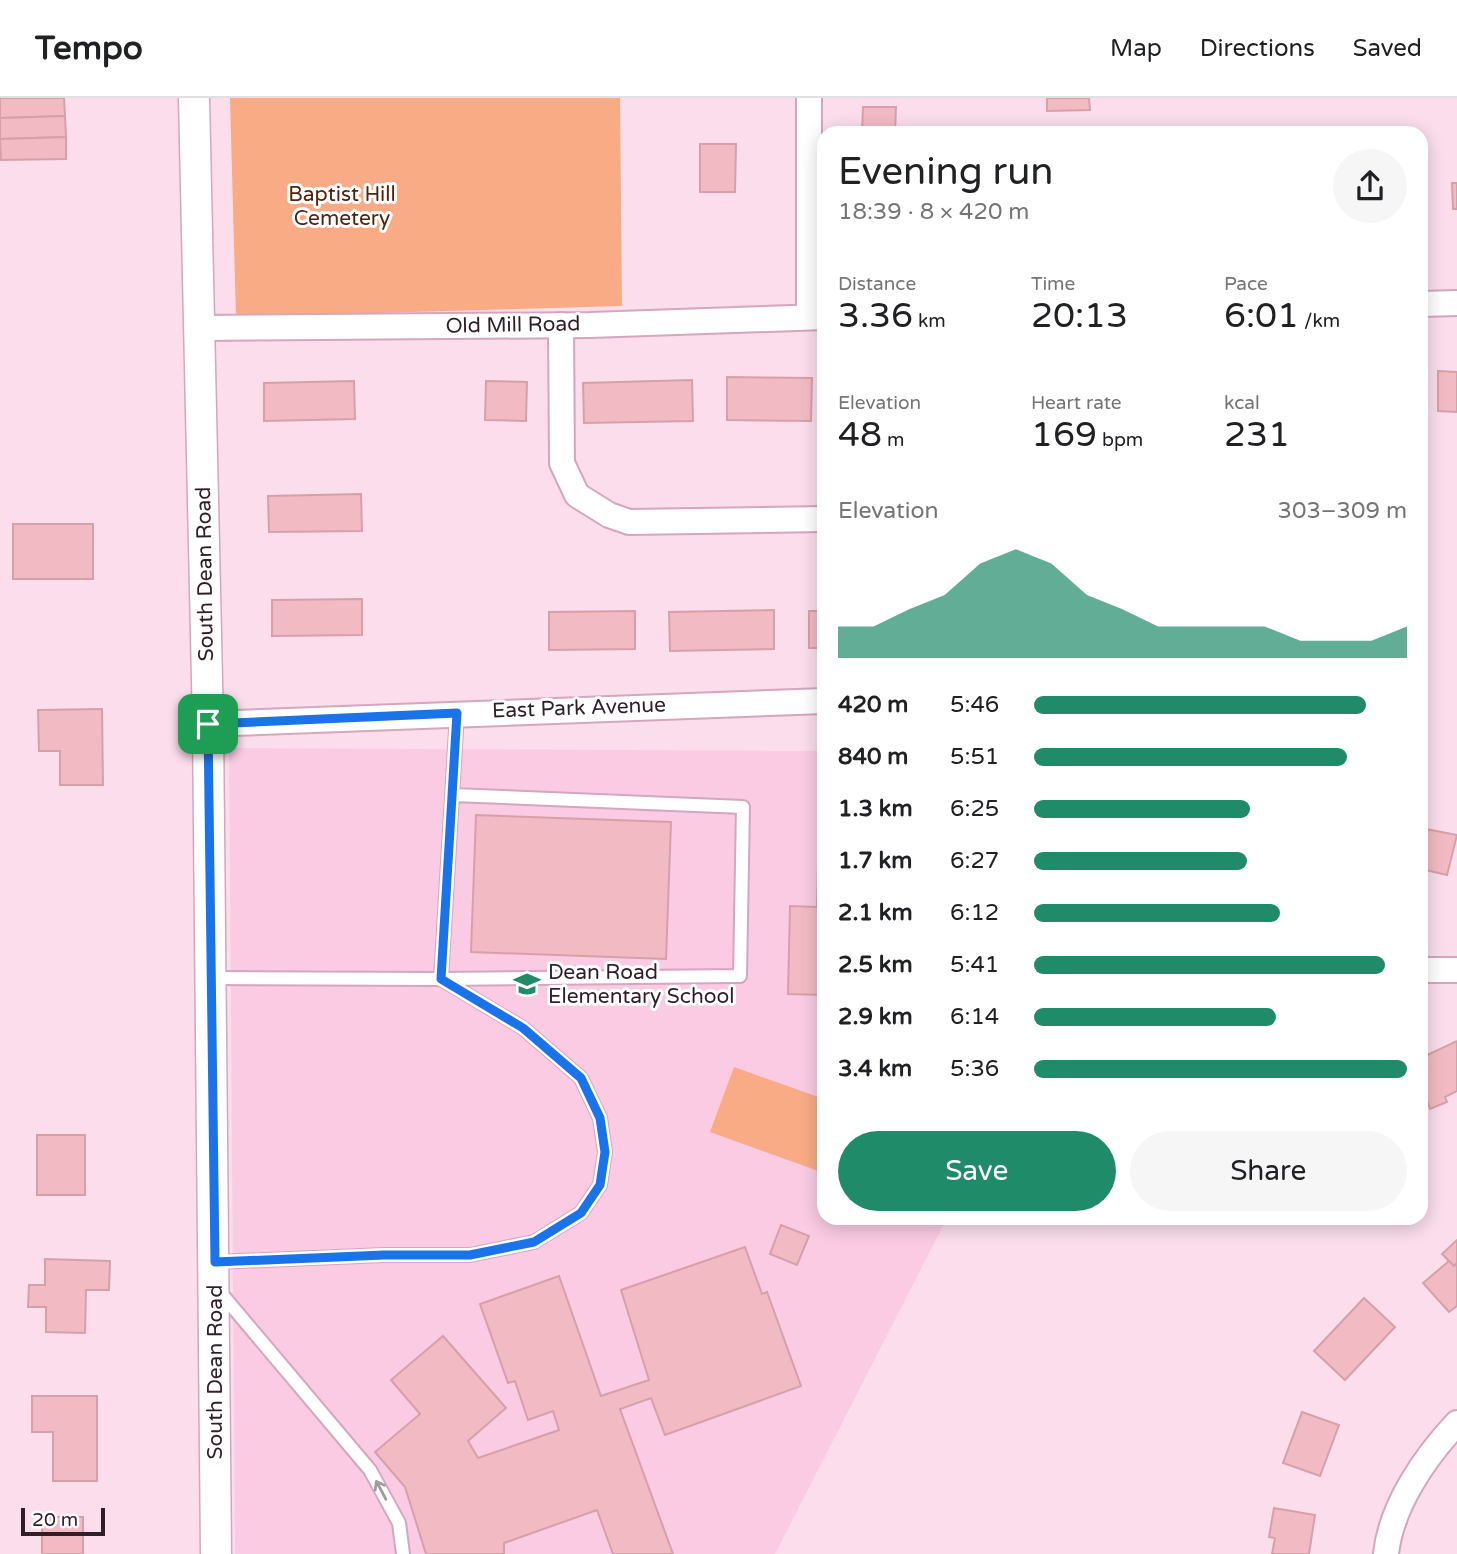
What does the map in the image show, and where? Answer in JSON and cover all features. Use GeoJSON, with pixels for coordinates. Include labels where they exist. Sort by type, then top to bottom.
{"type":"FeatureCollection","features":[{"type":"Feature","properties":{"kind":"street","name":"South Dean Road"},"geometry":{"type":"LineString","coordinates":[[194,98],[208,724],[216,1554]]}},
{"type":"Feature","properties":{"kind":"street"},"geometry":{"type":"LineString","coordinates":[[809,98],[817,317]]}},
{"type":"Feature","properties":{"kind":"street"},"geometry":{"type":"LineString","coordinates":[[1428,304],[1457,303]]}},
{"type":"Feature","properties":{"kind":"street","name":"Old Mill Road"},"geometry":{"type":"LineString","coordinates":[[201,328],[561,325],[817,317]]}},
{"type":"Feature","properties":{"kind":"street"},"geometry":{"type":"LineString","coordinates":[[561,325],[562,463],[573,489],[589,505],[629,522],[817,519]]}},
{"type":"Feature","properties":{"kind":"street","name":"East Park Avenue"},"geometry":{"type":"LineString","coordinates":[[208,724],[817,701]]}},
{"type":"Feature","properties":{"kind":"street"},"geometry":{"type":"LineString","coordinates":[[1428,970],[1457,970]]}},
{"type":"Feature","properties":{"kind":"street"},"geometry":{"type":"LineString","coordinates":[[1386,1554],[1399,1506],[1438,1443],[1457,1423]]}},
{"type":"Feature","properties":{"kind":"lane"},"geometry":{"type":"LineString","coordinates":[[441,979],[457,713]]}},
{"type":"Feature","properties":{"kind":"lane"},"geometry":{"type":"LineString","coordinates":[[211,978],[740,976],[743,807],[453,795]]}},
{"type":"Feature","properties":{"kind":"lane"},"geometry":{"type":"LineString","coordinates":[[215,1274],[384,1255],[470,1255],[534,1242],[581,1213],[600,1185],[605,1152],[600,1118],[581,1078],[523,1028],[441,979]]}},
{"type":"Feature","properties":{"kind":"lane"},"geometry":{"type":"LineString","coordinates":[[215,1274],[370,1470],[399,1523],[403,1554]]}},
{"type":"Feature","properties":{"kind":"shaded area","name":"Dean Road Elementary School"},"geometry":{"type":"Polygon","coordinates":[[[229,748],[817,751],[817,1225],[943,1225],[775,1554],[235,1554],[229,748]]]}},
{"type":"Feature","properties":{"kind":"green space","name":"Baptist Hill Cemetery"},"geometry":{"type":"Polygon","coordinates":[[[230,98],[620,98],[622,306],[236,317],[230,98]]]}},
{"type":"Feature","properties":{"kind":"green space"},"geometry":{"type":"Polygon","coordinates":[[[734,1067],[817,1097],[817,1170],[710,1132],[734,1067]]]}},
{"type":"Feature","properties":{"kind":"building"},"geometry":{"type":"Polygon","coordinates":[[[0,98],[64,98],[65,116],[0,118],[0,98]]]}},
{"type":"Feature","properties":{"kind":"building"},"geometry":{"type":"Polygon","coordinates":[[[1047,98],[1089,98],[1090,110],[1047,111],[1047,98]]]}},
{"type":"Feature","properties":{"kind":"building"},"geometry":{"type":"Polygon","coordinates":[[[863,107],[896,107],[895,126],[862,126],[863,107]]]}},
{"type":"Feature","properties":{"kind":"building"},"geometry":{"type":"Polygon","coordinates":[[[65,116],[66,137],[0,139],[0,118],[65,116]]]}},
{"type":"Feature","properties":{"kind":"building"},"geometry":{"type":"Polygon","coordinates":[[[66,137],[66,159],[1,160],[0,139],[66,137]]]}},
{"type":"Feature","properties":{"kind":"building"},"geometry":{"type":"Polygon","coordinates":[[[700,144],[736,144],[735,192],[700,192],[700,144]]]}},
{"type":"Feature","properties":{"kind":"building"},"geometry":{"type":"Polygon","coordinates":[[[1452,183],[1457,183],[1457,209],[1453,209],[1452,183]]]}},
{"type":"Feature","properties":{"kind":"building"},"geometry":{"type":"Polygon","coordinates":[[[1438,371],[1457,372],[1457,412],[1438,411],[1438,371]]]}},
{"type":"Feature","properties":{"kind":"building"},"geometry":{"type":"Polygon","coordinates":[[[727,377],[812,378],[811,421],[727,420],[727,377]]]}},
{"type":"Feature","properties":{"kind":"building"},"geometry":{"type":"Polygon","coordinates":[[[692,380],[693,421],[584,423],[583,383],[692,380]]]}},
{"type":"Feature","properties":{"kind":"building"},"geometry":{"type":"Polygon","coordinates":[[[354,381],[355,419],[264,421],[264,383],[354,381]]]}},
{"type":"Feature","properties":{"kind":"building"},"geometry":{"type":"Polygon","coordinates":[[[486,381],[527,382],[526,421],[485,420],[486,381]]]}},
{"type":"Feature","properties":{"kind":"building"},"geometry":{"type":"Polygon","coordinates":[[[361,494],[362,531],[269,532],[268,496],[361,494]]]}},
{"type":"Feature","properties":{"kind":"building"},"geometry":{"type":"Polygon","coordinates":[[[13,524],[93,524],[93,579],[13,579],[13,524]]]}},
{"type":"Feature","properties":{"kind":"building"},"geometry":{"type":"Polygon","coordinates":[[[362,599],[362,635],[272,636],[272,600],[362,599]]]}},
{"type":"Feature","properties":{"kind":"building"},"geometry":{"type":"Polygon","coordinates":[[[774,610],[774,649],[670,651],[669,612],[774,610]]]}},
{"type":"Feature","properties":{"kind":"building"},"geometry":{"type":"Polygon","coordinates":[[[635,611],[635,649],[549,650],[549,612],[635,611]]]}},
{"type":"Feature","properties":{"kind":"building"},"geometry":{"type":"Polygon","coordinates":[[[809,611],[817,611],[817,648],[809,648],[809,611]]]}},
{"type":"Feature","properties":{"kind":"building"},"geometry":{"type":"Polygon","coordinates":[[[102,709],[103,785],[60,785],[60,751],[39,751],[38,710],[102,709]]]}},
{"type":"Feature","properties":{"kind":"building"},"geometry":{"type":"Polygon","coordinates":[[[476,815],[671,822],[666,959],[471,952],[476,815]]]}},
{"type":"Feature","properties":{"kind":"building"},"geometry":{"type":"Polygon","coordinates":[[[1428,829],[1457,835],[1447,875],[1428,871],[1428,829]]]}},
{"type":"Feature","properties":{"kind":"building"},"geometry":{"type":"Polygon","coordinates":[[[790,906],[817,907],[817,995],[788,994],[790,906]]]}},
{"type":"Feature","properties":{"kind":"building"},"geometry":{"type":"Polygon","coordinates":[[[1457,1041],[1457,1091],[1445,1097],[1447,1102],[1430,1109],[1428,1103],[1428,1055],[1457,1041]]]}},
{"type":"Feature","properties":{"kind":"building"},"geometry":{"type":"Polygon","coordinates":[[[37,1135],[85,1135],[85,1195],[37,1195],[37,1135]]]}},
{"type":"Feature","properties":{"kind":"building"},"geometry":{"type":"Polygon","coordinates":[[[781,1225],[809,1236],[797,1265],[770,1254],[781,1225]]]}},
{"type":"Feature","properties":{"kind":"building"},"geometry":{"type":"Polygon","coordinates":[[[1457,1240],[1457,1263],[1454,1266],[1442,1254],[1457,1240]]]}},
{"type":"Feature","properties":{"kind":"building"},"geometry":{"type":"Polygon","coordinates":[[[745,1247],[762,1294],[767,1292],[801,1386],[665,1435],[651,1398],[620,1409],[673,1554],[613,1554],[597,1510],[504,1543],[504,1554],[426,1554],[405,1487],[375,1452],[420,1414],[391,1380],[443,1336],[506,1408],[468,1441],[478,1458],[559,1430],[553,1411],[528,1420],[515,1381],[508,1383],[480,1304],[559,1276],[601,1396],[649,1380],[621,1290],[745,1247]]]}},
{"type":"Feature","properties":{"kind":"building"},"geometry":{"type":"Polygon","coordinates":[[[45,1259],[110,1261],[109,1290],[86,1290],[85,1333],[46,1332],[46,1307],[28,1307],[29,1285],[45,1285],[45,1259]]]}},
{"type":"Feature","properties":{"kind":"building"},"geometry":{"type":"Polygon","coordinates":[[[1449,1261],[1454,1266],[1457,1263],[1457,1306],[1449,1312],[1423,1283],[1449,1261]]]}},
{"type":"Feature","properties":{"kind":"building"},"geometry":{"type":"Polygon","coordinates":[[[1364,1298],[1395,1327],[1345,1380],[1314,1351],[1364,1298]]]}},
{"type":"Feature","properties":{"kind":"building"},"geometry":{"type":"Polygon","coordinates":[[[32,1396],[97,1396],[97,1481],[53,1481],[53,1432],[32,1432],[32,1396]]]}},
{"type":"Feature","properties":{"kind":"building"},"geometry":{"type":"Polygon","coordinates":[[[1302,1412],[1339,1425],[1320,1476],[1283,1463],[1302,1412]]]}},
{"type":"Feature","properties":{"kind":"building"},"geometry":{"type":"Polygon","coordinates":[[[1274,1508],[1315,1515],[1309,1554],[1272,1554],[1275,1538],[1269,1537],[1274,1508]]]}},
{"type":"Feature","properties":{"kind":"building"},"geometry":{"type":"Polygon","coordinates":[[[42,1517],[83,1517],[83,1554],[42,1554],[42,1517]]]}},
{"type":"Feature","properties":{"kind":"place","name":"Dean Road Elementary School"},"geometry":{"type":"Point","coordinates":[527,984]}},
{"type":"Feature","properties":{"kind":"route"},"geometry":{"type":"LineString","coordinates":[[457,713],[441,979],[523,1028],[581,1078],[600,1118],[605,1152],[600,1185],[581,1213],[534,1242],[470,1255],[384,1255],[215,1262],[208,724],[457,713]]}}]}
